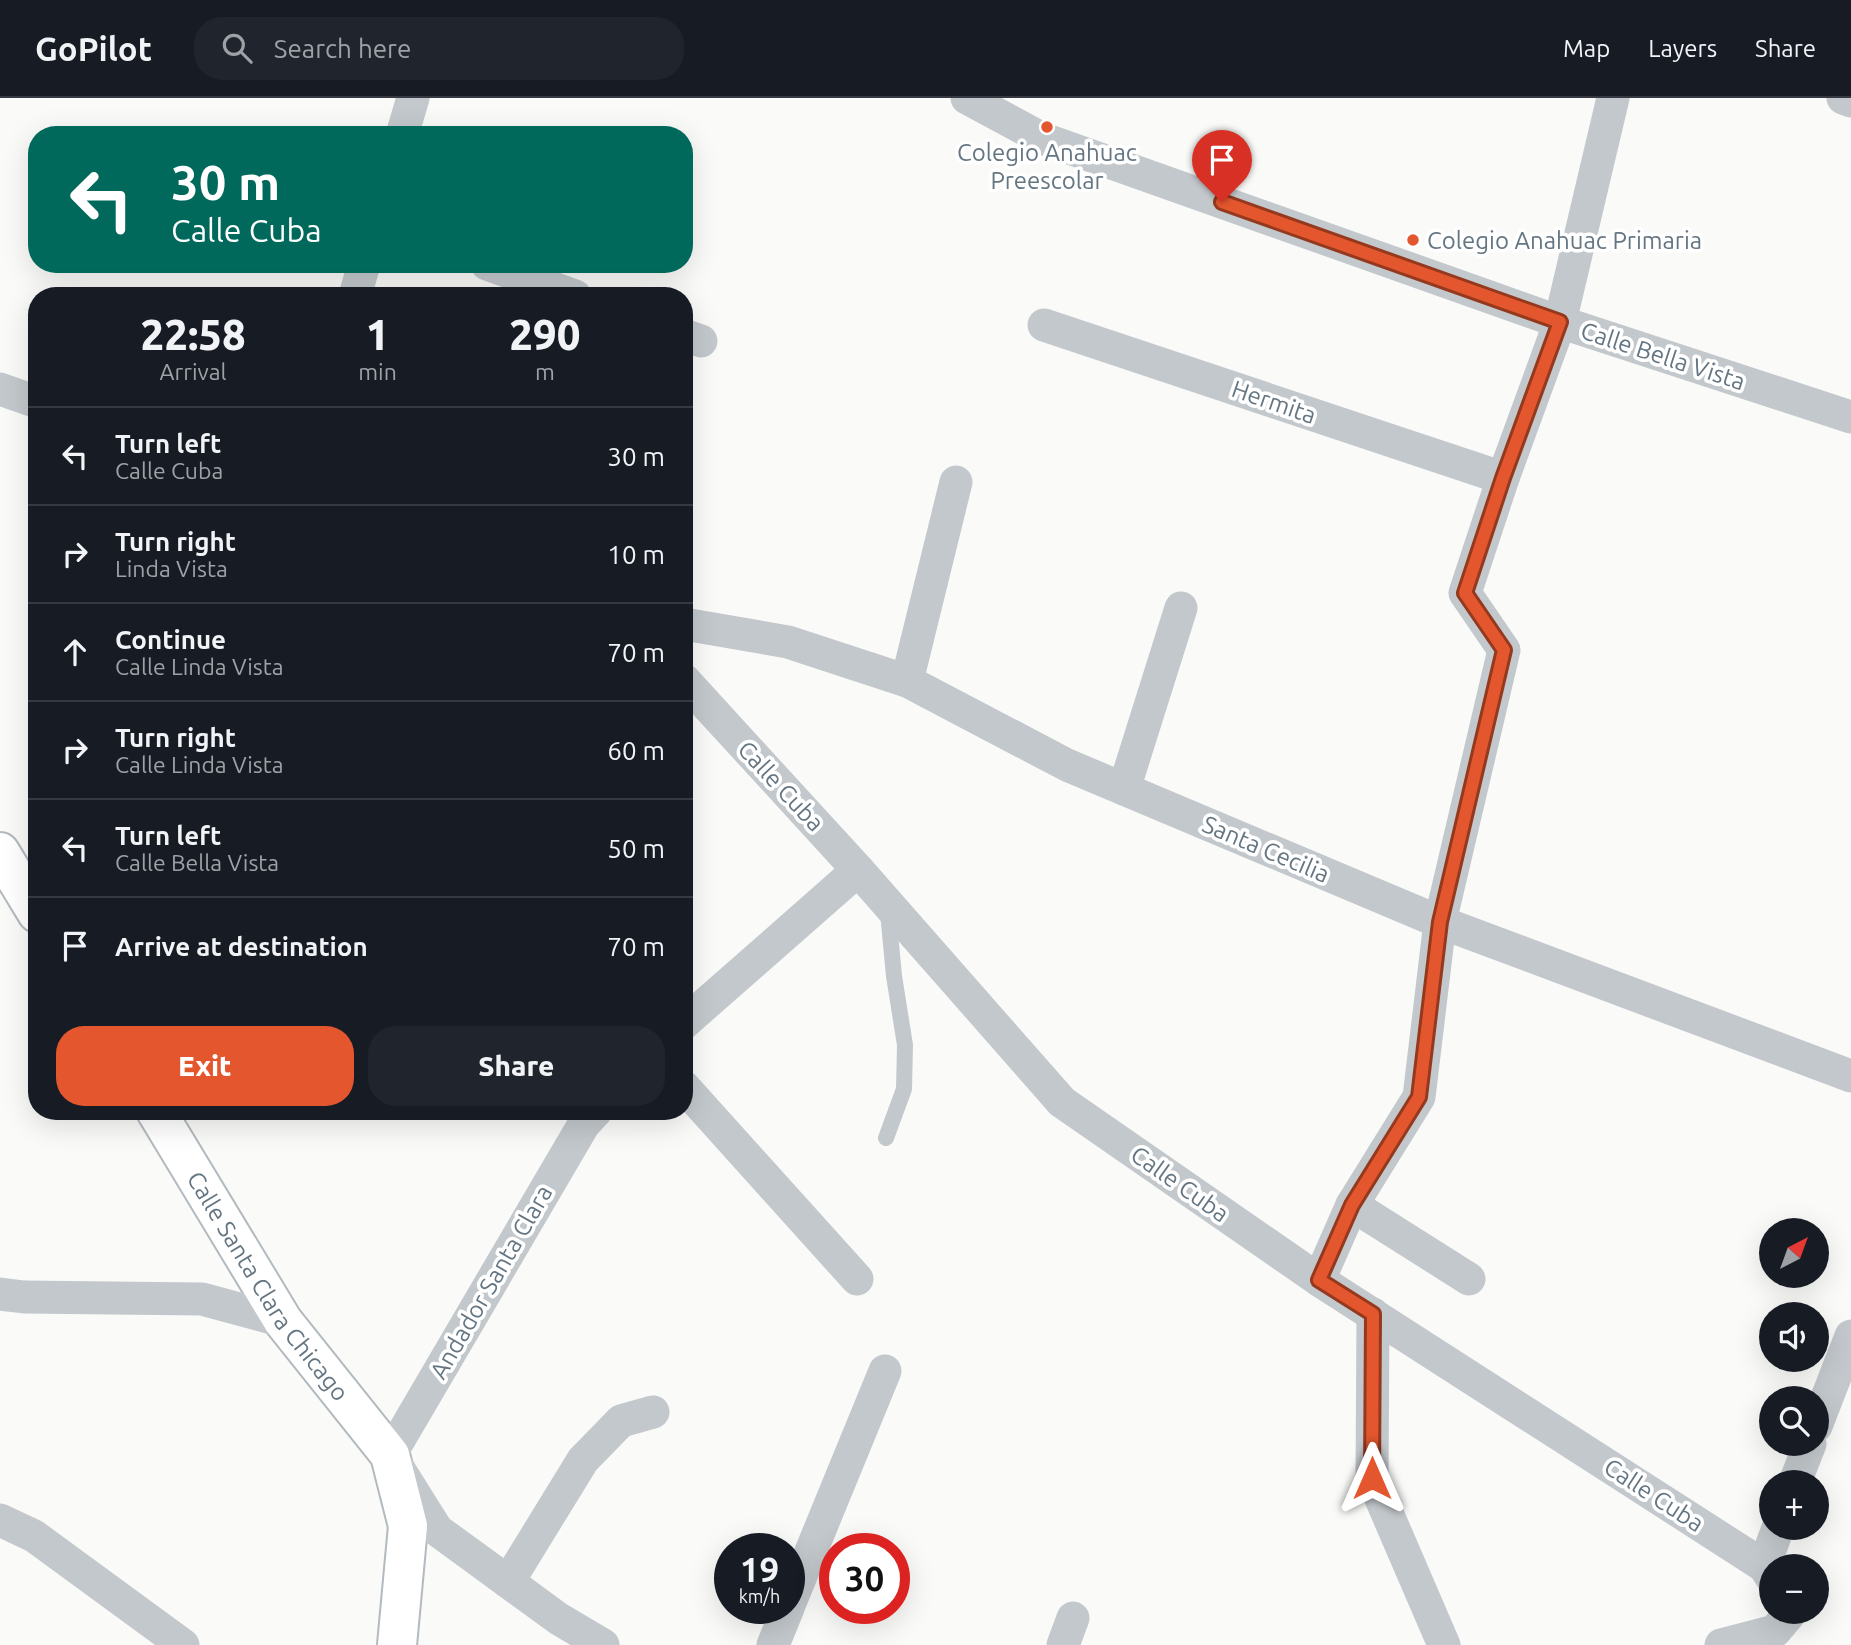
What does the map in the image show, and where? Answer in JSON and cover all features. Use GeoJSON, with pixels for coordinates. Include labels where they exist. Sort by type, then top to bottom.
{"type":"FeatureCollection","features":[{"type":"Feature","properties":{"kind":"street"},"geometry":{"type":"LineString","coordinates":[[405,126],[413,98]]}},
{"type":"Feature","properties":{"kind":"street","name":"Calle Bella Vista"},"geometry":{"type":"LineString","coordinates":[[967,98],[1041,138],[1560,322],[1851,417]]}},
{"type":"Feature","properties":{"kind":"street"},"geometry":{"type":"LineString","coordinates":[[1319,1280],[1352,1205],[1419,1097],[1440,922],[1504,650],[1465,593],[1503,478],[1560,322],[1613,98]]}},
{"type":"Feature","properties":{"kind":"street"},"geometry":{"type":"LineString","coordinates":[[1843,98],[1851,101]]}},
{"type":"Feature","properties":{"kind":"street"},"geometry":{"type":"LineString","coordinates":[[512,273],[550,287]]}},
{"type":"Feature","properties":{"kind":"street","name":"Hermita"},"geometry":{"type":"LineString","coordinates":[[1045,325],[1503,478]]}},
{"type":"Feature","properties":{"kind":"street"},"geometry":{"type":"LineString","coordinates":[[0,388],[28,399]]}},
{"type":"Feature","properties":{"kind":"street"},"geometry":{"type":"LineString","coordinates":[[907,681],[956,482]]}},
{"type":"Feature","properties":{"kind":"street"},"geometry":{"type":"LineString","coordinates":[[1124,789],[1181,608]]}},
{"type":"Feature","properties":{"kind":"street","name":"Santa Cecilia"},"geometry":{"type":"LineString","coordinates":[[693,626],[788,642],[907,681],[1067,765],[1440,922],[1851,1076]]}},
{"type":"Feature","properties":{"kind":"street","name":"Calle Cuba"},"geometry":{"type":"LineString","coordinates":[[693,690],[887,902],[1062,1102],[1319,1280],[1759,1566]]}},
{"type":"Feature","properties":{"kind":"street"},"geometry":{"type":"LineString","coordinates":[[0,852],[28,898]]}},
{"type":"Feature","properties":{"kind":"street"},"geometry":{"type":"LineString","coordinates":[[693,1015],[858,870]]}},
{"type":"Feature","properties":{"kind":"street"},"geometry":{"type":"LineString","coordinates":[[693,1097],[857,1279]]}},
{"type":"Feature","properties":{"kind":"street","name":"Calle Santa Clara Chicago"},"geometry":{"type":"LineString","coordinates":[[161,1120],[283,1321],[390,1455]]}},
{"type":"Feature","properties":{"kind":"street","name":"Andador Santa Clara"},"geometry":{"type":"LineString","coordinates":[[390,1455],[583,1120]]}},
{"type":"Feature","properties":{"kind":"street"},"geometry":{"type":"LineString","coordinates":[[1352,1205],[1469,1279]]}},
{"type":"Feature","properties":{"kind":"street"},"geometry":{"type":"LineString","coordinates":[[0,1294],[23,1297],[202,1298],[283,1321]]}},
{"type":"Feature","properties":{"kind":"street"},"geometry":{"type":"LineString","coordinates":[[1373,1314],[1372,1478],[1444,1645]]}},
{"type":"Feature","properties":{"kind":"street"},"geometry":{"type":"LineString","coordinates":[[1829,1393],[1851,1336]]}},
{"type":"Feature","properties":{"kind":"street"},"geometry":{"type":"LineString","coordinates":[[805,1567],[885,1371]]}},
{"type":"Feature","properties":{"kind":"street"},"geometry":{"type":"LineString","coordinates":[[508,1582],[583,1460],[621,1421],[653,1412]]}},
{"type":"Feature","properties":{"kind":"street"},"geometry":{"type":"LineString","coordinates":[[390,1455],[437,1530],[559,1619],[603,1645]]}},
{"type":"Feature","properties":{"kind":"street"},"geometry":{"type":"LineString","coordinates":[[390,1455],[408,1526],[397,1645]]}},
{"type":"Feature","properties":{"kind":"street"},"geometry":{"type":"LineString","coordinates":[[0,1520],[34,1536],[183,1645]]}},
{"type":"Feature","properties":{"kind":"street"},"geometry":{"type":"LineString","coordinates":[[773,1645],[782,1624]]}},
{"type":"Feature","properties":{"kind":"street"},"geometry":{"type":"LineString","coordinates":[[1721,1645],[1775,1631],[1781,1624]]}},
{"type":"Feature","properties":{"kind":"lane"},"geometry":{"type":"LineString","coordinates":[[886,1138],[904,1089],[905,1045],[894,976],[887,902]]}},
{"type":"Feature","properties":{"kind":"place","name":"Colegio Anahuac Preescolar"},"geometry":{"type":"Point","coordinates":[1047,127]}},
{"type":"Feature","properties":{"kind":"place","name":"Colegio Anahuac Primaria"},"geometry":{"type":"Point","coordinates":[1413,240]}},
{"type":"Feature","properties":{"kind":"route"},"geometry":{"type":"LineString","coordinates":[[1222,202],[1560,322],[1503,478],[1465,593],[1504,650],[1440,922],[1419,1097],[1352,1205],[1319,1280],[1373,1314],[1372,1478]]}}]}
